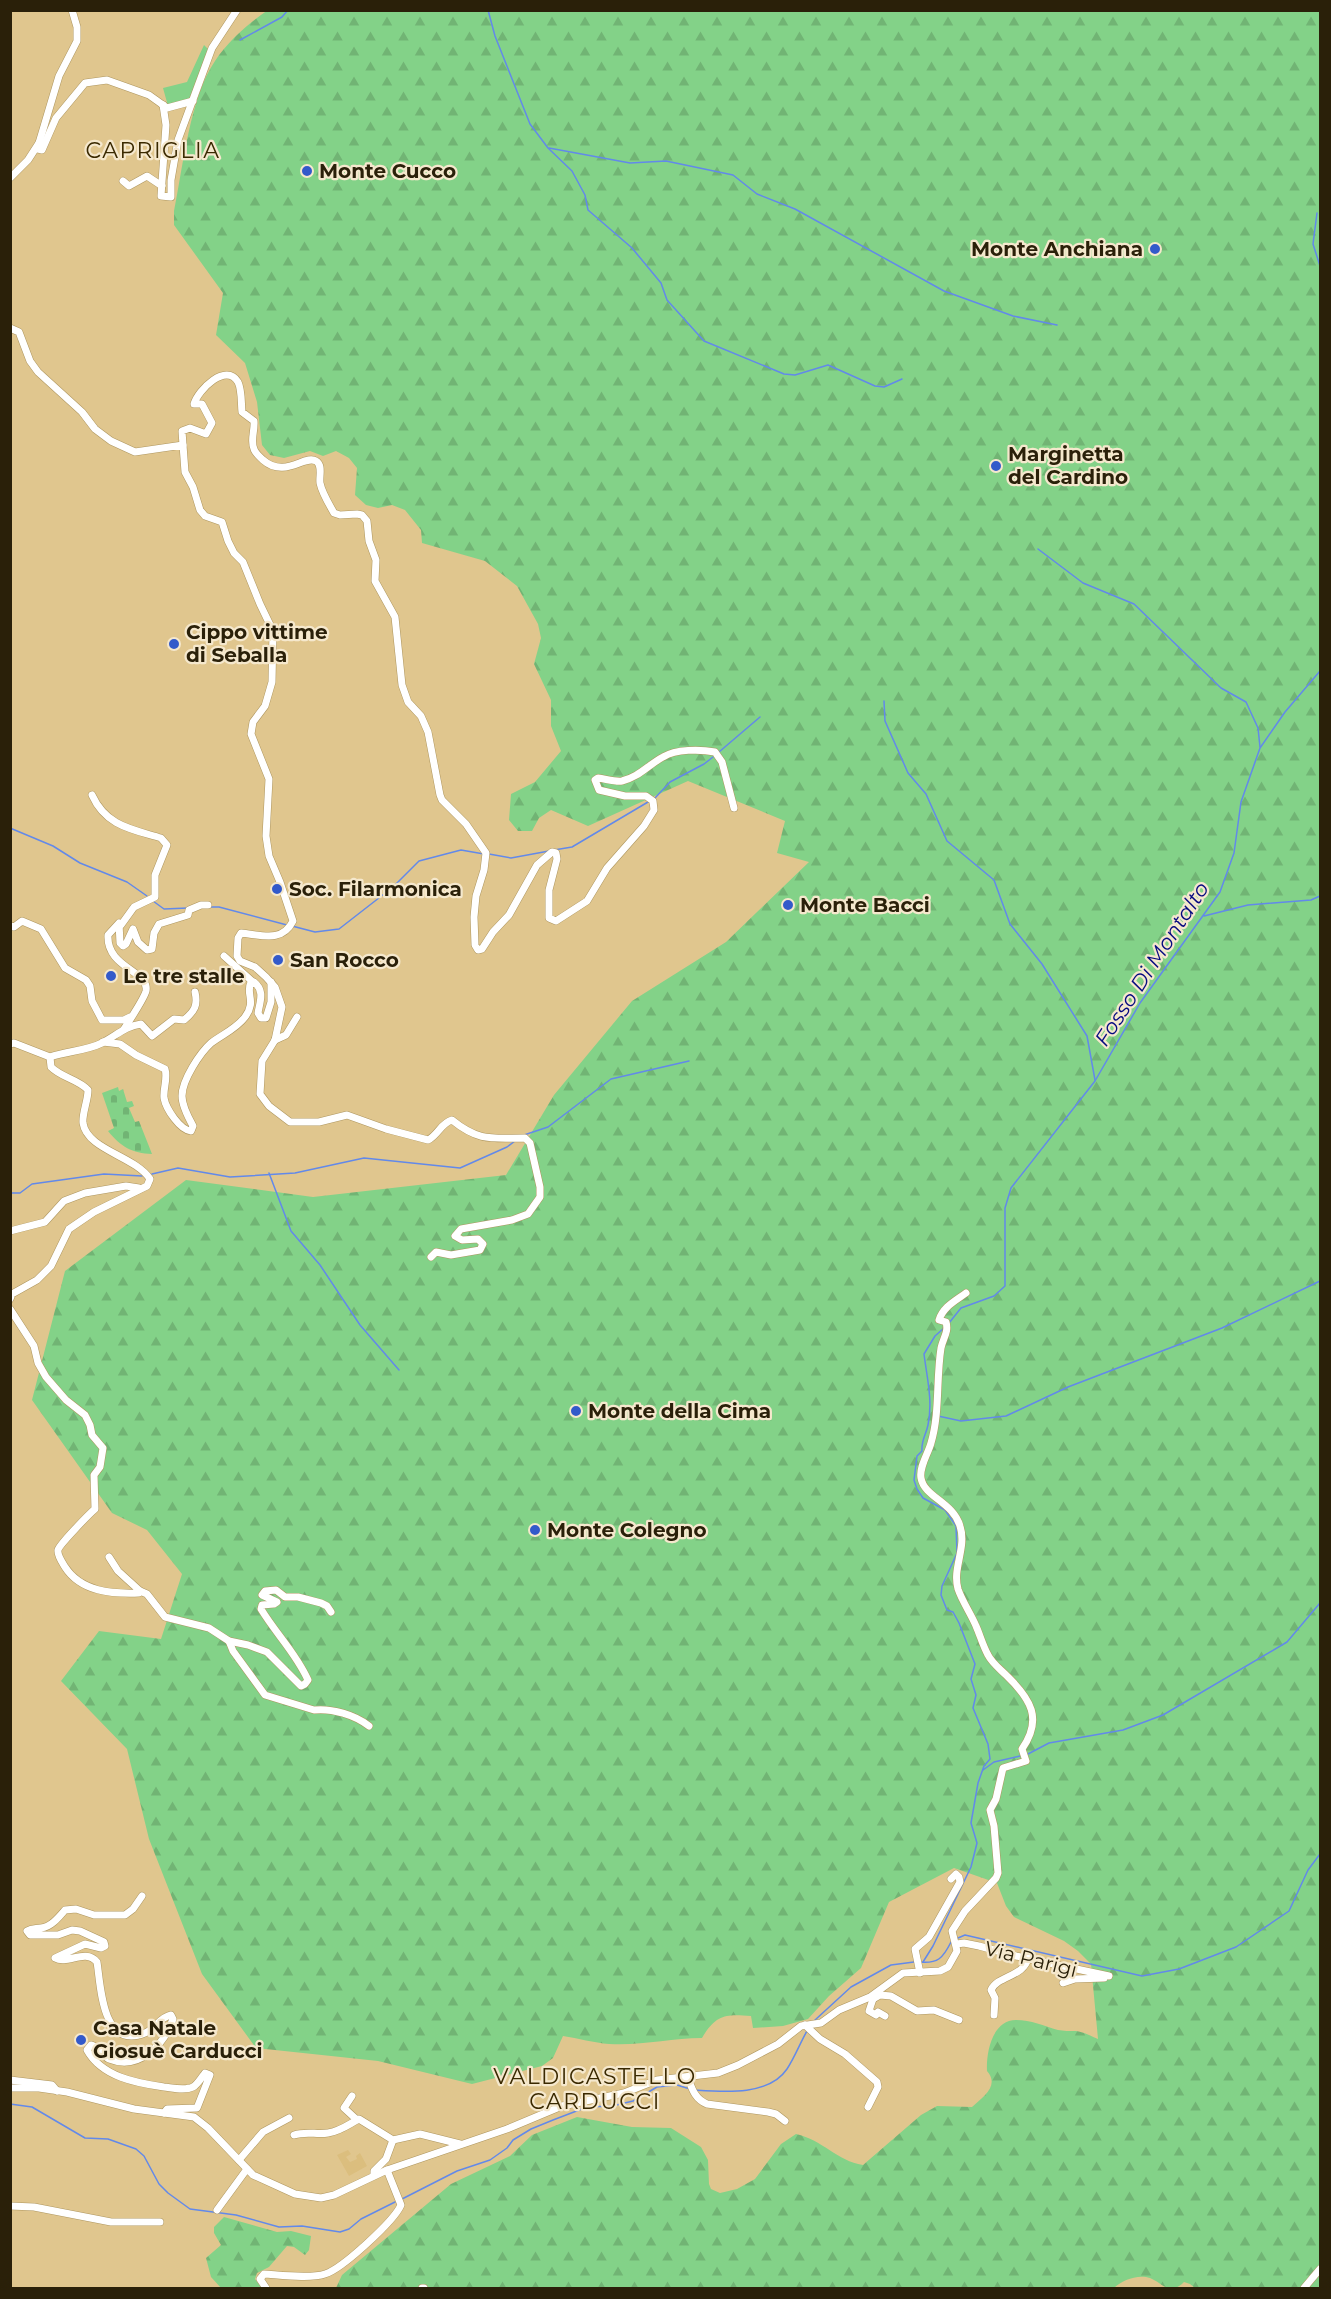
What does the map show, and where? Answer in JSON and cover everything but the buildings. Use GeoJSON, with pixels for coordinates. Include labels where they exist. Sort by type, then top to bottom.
{"type":"FeatureCollection","features":[{"type":"Feature","properties":{"kind":"street"},"geometry":{"type":"LineString","coordinates":[[72,10],[78,40],[59,76],[38,149],[42,150],[56,118],[86,83],[107,80],[149,95],[167,108],[193,101]]}},
{"type":"Feature","properties":{"kind":"street"},"geometry":{"type":"LineString","coordinates":[[163,105],[166,124],[161,196],[171,197],[171,180],[178,140],[212,48],[237,10]]}},
{"type":"Feature","properties":{"kind":"street"},"geometry":{"type":"LineString","coordinates":[[10,178],[28,160],[39,142]]}},
{"type":"Feature","properties":{"kind":"street"},"geometry":{"type":"LineString","coordinates":[[123,181],[129,186],[147,176],[162,186]]}},
{"type":"Feature","properties":{"kind":"street"},"geometry":{"type":"LineString","coordinates":[[10,328],[19,332],[30,361],[38,372],[82,412],[95,429],[111,441],[135,452],[183,445]]}},
{"type":"Feature","properties":{"kind":"street"},"geometry":{"type":"LineString","coordinates":[[430,1257],[436,1252],[450,1255],[480,1250],[483,1244],[478,1239],[462,1240],[455,1236],[461,1229],[512,1220],[528,1214],[540,1197],[540,1187],[530,1143],[525,1138],[471,1135],[452,1120],[447,1121],[436,1135],[428,1140],[386,1129],[347,1115],[319,1122],[290,1122],[269,1106],[260,1094],[262,1061],[275,1040],[282,1007],[281,1000],[271,982],[255,967],[240,961],[236,948],[241,933],[277,937],[284,933],[293,921],[269,856],[266,837],[269,779],[250,734],[253,722],[265,706],[272,682],[273,631],[243,562],[234,553],[228,541],[222,522],[205,516],[200,510],[194,487],[184,472],[182,431],[190,428],[206,434],[212,423],[202,404],[194,404],[196,398],[219,376],[231,376],[240,385],[242,412],[254,421],[253,442],[258,455],[275,467],[285,468],[312,459],[317,461],[321,465],[320,484],[334,513],[362,515],[367,521],[369,541],[376,560],[375,581],[395,618],[402,685],[405,696],[421,716],[428,732],[441,800],[466,824],[486,854],[476,896],[474,917],[475,945],[478,950],[482,949],[508,915],[537,865],[552,852],[556,853],[557,859],[550,882],[549,918],[556,921],[587,902],[607,868],[644,826],[654,810],[653,801],[646,796],[625,796],[599,790],[595,780],[598,778],[619,782],[639,775],[664,756],[706,750],[715,752],[722,762],[734,808]]}},
{"type":"Feature","properties":{"kind":"street"},"geometry":{"type":"LineString","coordinates":[[92,795],[102,813],[115,823],[161,838],[168,844],[155,876],[155,897],[134,907],[121,925],[120,943],[123,946],[133,929],[141,946],[147,950],[152,949],[154,933],[159,924],[188,915],[189,910],[208,905]]}},
{"type":"Feature","properties":{"kind":"street"},"geometry":{"type":"LineString","coordinates":[[10,926],[14,927],[22,921],[41,929],[65,969],[86,980],[90,986],[92,1001],[102,1020],[124,1020],[130,1017]]}},
{"type":"Feature","properties":{"kind":"street"},"geometry":{"type":"LineString","coordinates":[[121,925],[118,924],[108,935],[111,951],[115,959],[146,984],[146,992],[124,1029]]}},
{"type":"Feature","properties":{"kind":"street"},"geometry":{"type":"LineString","coordinates":[[224,956],[261,988],[262,996],[258,1013],[263,1019],[268,1016],[270,1010],[271,982]]}},
{"type":"Feature","properties":{"kind":"street"},"geometry":{"type":"LineString","coordinates":[[103,1042],[120,1044],[136,1055],[165,1069],[167,1079],[165,1102],[183,1129],[191,1131],[193,1126],[182,1096],[184,1087],[192,1068],[206,1048],[244,1018],[251,1007],[249,986],[253,982]]}},
{"type":"Feature","properties":{"kind":"street"},"geometry":{"type":"LineString","coordinates":[[10,1044],[14,1043],[50,1057],[103,1042],[124,1029],[141,1024],[152,1036],[174,1019],[184,1020],[193,1013],[196,1007],[195,992]]}},
{"type":"Feature","properties":{"kind":"street"},"geometry":{"type":"LineString","coordinates":[[275,1040],[286,1035],[297,1017]]}},
{"type":"Feature","properties":{"kind":"street"},"geometry":{"type":"LineString","coordinates":[[10,1299],[12,1294],[37,1280],[51,1266],[69,1229],[94,1212],[147,1186],[150,1179],[145,1172],[90,1138],[83,1121],[88,1090],[77,1081],[56,1072],[51,1067],[50,1057]]}},
{"type":"Feature","properties":{"kind":"street"},"geometry":{"type":"LineString","coordinates":[[10,1232],[45,1222],[64,1201],[85,1193],[126,1186],[142,1188]]}},
{"type":"Feature","properties":{"kind":"street"},"geometry":{"type":"LineString","coordinates":[[885,2016],[878,2012],[876,2015],[868,2011],[871,1998],[903,1973],[940,1971],[948,1967],[957,1951],[952,1931],[961,1916],[998,1873],[994,1827],[990,1810],[996,1799],[1003,1768],[1026,1761],[1023,1749],[1034,1716],[1020,1690],[988,1657],[959,1591],[956,1578],[963,1543],[960,1525],[944,1502],[929,1494],[921,1478],[936,1419],[941,1350],[947,1325],[939,1320],[941,1313],[966,1293]]}},
{"type":"Feature","properties":{"kind":"street"},"geometry":{"type":"LineString","coordinates":[[10,1309],[34,1346],[38,1363],[46,1377],[66,1400],[85,1415],[92,1435],[103,1448],[100,1467],[94,1475],[95,1509],[83,1518],[75,1531],[62,1543],[58,1548],[58,1554],[70,1574],[87,1587],[123,1594],[140,1592]]}},
{"type":"Feature","properties":{"kind":"street"},"geometry":{"type":"LineString","coordinates":[[109,1557],[118,1571],[140,1592],[147,1594],[165,1617],[209,1628],[228,1641],[248,1645],[267,1653],[276,1659],[301,1686],[308,1680],[293,1653],[261,1610],[262,1605],[277,1602],[262,1595],[265,1591],[276,1590],[285,1597],[298,1597],[321,1603],[332,1612]]}},
{"type":"Feature","properties":{"kind":"street"},"geometry":{"type":"LineString","coordinates":[[228,1641],[265,1695],[314,1710],[322,1709],[351,1716],[362,1720],[369,1726]]}},
{"type":"Feature","properties":{"kind":"street"},"geometry":{"type":"LineString","coordinates":[[920,1971],[915,1949],[929,1937],[960,1882],[956,1874],[951,1879]]}},
{"type":"Feature","properties":{"kind":"street"},"geometry":{"type":"LineString","coordinates":[[142,1896],[133,1909],[125,1915],[94,1915],[76,1909],[65,1910],[44,1928],[33,1928],[27,1931],[30,1935],[45,1937],[72,1930],[80,1931],[104,1942],[105,1946],[101,1948],[85,1944],[55,1958],[60,1960],[85,1956],[98,1962],[107,2019],[117,2030],[136,2036],[148,2032],[171,2015],[173,2019],[169,2033],[141,2059],[124,2062],[108,2058],[96,2046],[91,2045],[87,2050],[92,2058],[110,2072],[128,2080],[177,2089],[194,2087],[205,2073],[210,2075],[197,2108],[171,2108],[166,2109],[164,2113]]}},
{"type":"Feature","properties":{"kind":"street","name":"Via Parigi"},"geometry":{"type":"LineString","coordinates":[[955,1942],[964,1942],[1107,1976],[1103,1979],[1075,1979],[1064,1983]]}},
{"type":"Feature","properties":{"kind":"street"},"geometry":{"type":"LineString","coordinates":[[994,2015],[995,1998],[991,1989],[994,1984],[1020,1970],[1027,1963],[1028,1958]]}},
{"type":"Feature","properties":{"kind":"street"},"geometry":{"type":"LineString","coordinates":[[10,2088],[39,2088],[134,2109],[186,2115],[201,2122],[253,2175],[280,2188],[315,2198],[334,2195],[374,2175],[415,2162],[562,2106],[624,2093],[657,2080],[689,2081],[718,2073],[778,2044],[805,2025],[821,2023],[839,2010],[880,1995],[891,1996],[917,2011],[934,2010],[959,2020]]}},
{"type":"Feature","properties":{"kind":"street"},"geometry":{"type":"LineString","coordinates":[[805,2025],[845,2054],[877,2082],[878,2087],[867,2107]]}},
{"type":"Feature","properties":{"kind":"street"},"geometry":{"type":"LineString","coordinates":[[10,2080],[52,2085],[57,2091]]}},
{"type":"Feature","properties":{"kind":"street"},"geometry":{"type":"LineString","coordinates":[[689,2081],[694,2095],[707,2104],[768,2112],[776,2114],[785,2121]]}},
{"type":"Feature","properties":{"kind":"street"},"geometry":{"type":"LineString","coordinates":[[352,2096],[344,2108],[356,2119],[393,2140],[420,2134],[460,2144]]}},
{"type":"Feature","properties":{"kind":"street"},"geometry":{"type":"LineString","coordinates":[[239,2160],[263,2132],[289,2118]]}},
{"type":"Feature","properties":{"kind":"street"},"geometry":{"type":"LineString","coordinates":[[294,2135],[331,2133],[348,2127],[356,2119]]}},
{"type":"Feature","properties":{"kind":"street"},"geometry":{"type":"LineString","coordinates":[[374,2175],[374,2171],[386,2159],[393,2140]]}},
{"type":"Feature","properties":{"kind":"street"},"geometry":{"type":"LineString","coordinates":[[217,2210],[247,2169]]}},
{"type":"Feature","properties":{"kind":"street"},"geometry":{"type":"LineString","coordinates":[[266,2289],[260,2279],[264,2274],[283,2277],[325,2274],[376,2235],[399,2209],[400,2199],[387,2170]]}},
{"type":"Feature","properties":{"kind":"street"},"geometry":{"type":"LineString","coordinates":[[10,2206],[34,2207],[111,2222],[160,2222]]}},
{"type":"Feature","properties":{"kind":"street"},"geometry":{"type":"LineString","coordinates":[[1304,2289],[1320,2270]]}},
{"type":"Feature","properties":{"kind":"shaded area"},"geometry":{"type":"Polygon","coordinates":[[[348,2150],[351,2154],[346,2157],[350,2162],[357,2159],[356,2156],[360,2153],[367,2166],[349,2176],[337,2155],[348,2150]]]}},
{"type":"Feature","properties":{"kind":"green space"},"geometry":{"type":"Polygon","coordinates":[[[268,10],[1320,11],[1320,2288],[1195,2288],[1184,2282],[1170,2289],[1150,2278],[1135,2277],[1121,2282],[1114,2288],[336,2288],[342,2275],[451,2184],[510,2156],[532,2135],[577,2117],[632,2127],[671,2128],[701,2147],[708,2160],[711,2189],[720,2193],[737,2189],[755,2179],[781,2144],[796,2134],[814,2141],[845,2159],[863,2165],[921,2115],[937,2106],[972,2107],[991,2086],[991,2076],[987,2071],[989,2047],[996,2031],[1008,2021],[1027,2021],[1058,2030],[1087,2034],[1098,2039],[1091,1964],[1064,1941],[1014,1917],[1006,1906],[997,1883],[954,1868],[889,1902],[861,1968],[829,1996],[808,2019],[783,2026],[753,2028],[751,2016],[735,2015],[717,2020],[702,2038],[621,2044],[563,2036],[553,2058],[542,2066],[472,2084],[378,2061],[256,2048],[202,1974],[149,1839],[127,1749],[61,1681],[99,1631],[161,1639],[182,1574],[147,1530],[112,1513],[32,1400],[65,1271],[186,1180],[313,1197],[506,1175],[554,1095],[632,1001],[726,942],[809,862],[777,853],[785,821],[688,781],[588,826],[551,810],[539,818],[532,831],[518,831],[509,820],[511,794],[535,782],[561,751],[551,726],[551,700],[534,664],[541,638],[538,624],[517,586],[485,561],[422,543],[421,530],[405,510],[392,505],[378,508],[366,505],[355,495],[357,468],[349,458],[336,451],[323,456],[310,451],[284,458],[270,455],[262,445],[257,402],[245,363],[216,335],[223,293],[174,225],[174,211],[188,133],[206,76],[220,53],[233,39],[268,10]]]}},
{"type":"Feature","properties":{"kind":"green space"},"geometry":{"type":"Polygon","coordinates":[[[204,45],[210,51],[192,99],[168,106],[163,88],[187,82],[204,45]]]}},
{"type":"Feature","properties":{"kind":"green space"},"geometry":{"type":"Polygon","coordinates":[[[118,1087],[119,1091],[123,1089],[127,1102],[132,1101],[134,1106],[129,1108],[135,1122],[139,1121],[152,1154],[127,1148],[108,1131],[114,1128],[102,1093],[118,1087]]]}},
{"type":"Feature","properties":{"kind":"green space"},"geometry":{"type":"Polygon","coordinates":[[[224,2217],[277,2232],[291,2231],[311,2236],[309,2250],[305,2255],[294,2247],[287,2246],[269,2267],[257,2273],[255,2279],[262,2288],[221,2288],[211,2277],[206,2258],[221,2245],[214,2233],[214,2227],[224,2217]]]}},
{"type":"Feature","properties":{"kind":"waterway"},"geometry":{"type":"LineString","coordinates":[[240,40],[282,17],[288,10]]}},
{"type":"Feature","properties":{"kind":"waterway"},"geometry":{"type":"LineString","coordinates":[[488,10],[495,36],[530,124],[548,148],[572,171],[585,195],[588,210],[632,248],[661,283],[667,300],[704,341],[784,374],[795,375],[828,365],[875,386],[884,387],[902,379]]}},
{"type":"Feature","properties":{"kind":"waterway"},"geometry":{"type":"LineString","coordinates":[[549,148],[630,163],[666,161],[733,175],[757,194],[795,209],[944,291],[1013,316],[1057,325]]}},
{"type":"Feature","properties":{"kind":"waterway","name":"Fosso Di Montalto"},"geometry":{"type":"LineString","coordinates":[[1317,213],[1313,244],[1320,266]]}},
{"type":"Feature","properties":{"kind":"waterway"},"geometry":{"type":"LineString","coordinates":[[1038,549],[1083,583],[1134,604],[1221,688],[1246,702],[1258,728],[1260,747]]}},
{"type":"Feature","properties":{"kind":"waterway","name":"Fosso Di Montalto"},"geometry":{"type":"LineString","coordinates":[[949,1323],[961,1308],[994,1296],[1005,1286],[1005,1208],[1011,1188],[1095,1081],[1140,1003],[1220,892],[1234,853],[1241,802],[1260,748],[1285,712],[1320,671]]}},
{"type":"Feature","properties":{"kind":"waterway"},"geometry":{"type":"LineString","coordinates":[[884,701],[885,721],[908,773],[926,794],[947,841],[994,880],[1010,924],[1042,964],[1087,1036],[1095,1080]]}},
{"type":"Feature","properties":{"kind":"waterway"},"geometry":{"type":"LineString","coordinates":[[719,752],[760,717]]}},
{"type":"Feature","properties":{"kind":"waterway"},"geometry":{"type":"LineString","coordinates":[[655,798],[670,782],[713,757]]}},
{"type":"Feature","properties":{"kind":"waterway"},"geometry":{"type":"LineString","coordinates":[[554,850],[572,847],[648,802]]}},
{"type":"Feature","properties":{"kind":"waterway"},"geometry":{"type":"LineString","coordinates":[[10,828],[53,846],[80,863],[127,882],[147,896]]}},
{"type":"Feature","properties":{"kind":"waterway"},"geometry":{"type":"LineString","coordinates":[[292,926],[315,932],[339,929],[393,887],[419,861],[461,850],[484,854]]}},
{"type":"Feature","properties":{"kind":"waterway"},"geometry":{"type":"LineString","coordinates":[[489,854],[511,858],[549,851]]}},
{"type":"Feature","properties":{"kind":"waterway"},"geometry":{"type":"LineString","coordinates":[[1204,916],[1248,905],[1311,900],[1320,896]]}},
{"type":"Feature","properties":{"kind":"waterway"},"geometry":{"type":"LineString","coordinates":[[153,901],[164,909],[188,908]]}},
{"type":"Feature","properties":{"kind":"waterway"},"geometry":{"type":"LineString","coordinates":[[211,907],[219,907],[287,925]]}},
{"type":"Feature","properties":{"kind":"waterway"},"geometry":{"type":"LineString","coordinates":[[524,1135],[548,1127],[611,1079],[689,1061]]}},
{"type":"Feature","properties":{"kind":"waterway"},"geometry":{"type":"LineString","coordinates":[[152,1174],[178,1168],[230,1177],[295,1173],[364,1158],[460,1168],[507,1147],[515,1141]]}},
{"type":"Feature","properties":{"kind":"waterway"},"geometry":{"type":"LineString","coordinates":[[269,1173],[291,1231],[320,1265],[360,1325],[399,1370]]}},
{"type":"Feature","properties":{"kind":"waterway"},"geometry":{"type":"LineString","coordinates":[[10,1193],[20,1193],[32,1184],[104,1174],[142,1176]]}},
{"type":"Feature","properties":{"kind":"waterway"},"geometry":{"type":"LineString","coordinates":[[938,1416],[961,1421],[1006,1416],[1068,1387],[1222,1328],[1320,1281]]}},
{"type":"Feature","properties":{"kind":"waterway"},"geometry":{"type":"LineString","coordinates":[[923,1962],[971,1867],[977,1843],[971,1823],[978,1783],[984,1766],[990,1759],[988,1744],[973,1708],[976,1695],[971,1679],[975,1664],[959,1623],[953,1612],[947,1610],[941,1595],[942,1586],[957,1553],[956,1526],[945,1510],[923,1498],[914,1480],[917,1456],[922,1451],[930,1407],[924,1354],[935,1336],[944,1328]]}},
{"type":"Feature","properties":{"kind":"waterway"},"geometry":{"type":"LineString","coordinates":[[1028,1754],[1049,1743],[1123,1730],[1163,1715],[1287,1642],[1320,1603]]}},
{"type":"Feature","properties":{"kind":"waterway"},"geometry":{"type":"LineString","coordinates":[[983,1770],[994,1762],[1020,1756]]}},
{"type":"Feature","properties":{"kind":"waterway"},"geometry":{"type":"LineString","coordinates":[[958,1938],[965,1935],[1142,1976],[1179,1969],[1236,1947],[1289,1911],[1308,1870],[1320,1854]]}},
{"type":"Feature","properties":{"kind":"waterway"},"geometry":{"type":"LineString","coordinates":[[919,1962],[939,1959],[951,1942]]}},
{"type":"Feature","properties":{"kind":"waterway"},"geometry":{"type":"LineString","coordinates":[[815,2020],[851,1987],[891,1965],[914,1962]]}},
{"type":"Feature","properties":{"kind":"waterway"},"geometry":{"type":"LineString","coordinates":[[695,2090],[745,2090],[769,2084],[787,2069],[807,2031]]}},
{"type":"Feature","properties":{"kind":"waterway"},"geometry":{"type":"LineString","coordinates":[[402,2199],[457,2171],[490,2160],[507,2148],[513,2140],[531,2129],[587,2107],[612,2106],[633,2101],[657,2087],[677,2085],[690,2089]]}},
{"type":"Feature","properties":{"kind":"waterway"},"geometry":{"type":"LineString","coordinates":[[10,2104],[32,2107],[85,2138],[108,2139],[136,2149],[144,2156],[159,2184],[190,2209],[236,2215],[279,2227],[302,2226],[340,2232],[395,2202]]}},
{"type":"Feature","properties":{"kind":"place","name":"Monte Cucco"},"geometry":{"type":"Point","coordinates":[307,171]}},
{"type":"Feature","properties":{"kind":"place","name":"Monte Anchiana"},"geometry":{"type":"Point","coordinates":[1155,249]}},
{"type":"Feature","properties":{"kind":"place","name":"Marginetta del Cardino"},"geometry":{"type":"Point","coordinates":[996,466]}},
{"type":"Feature","properties":{"kind":"place","name":"Cippo vittime di Seballa"},"geometry":{"type":"Point","coordinates":[174,644]}},
{"type":"Feature","properties":{"kind":"place","name":"Soc. Filarmonica"},"geometry":{"type":"Point","coordinates":[277,889]}},
{"type":"Feature","properties":{"kind":"place","name":"Monte Bacci"},"geometry":{"type":"Point","coordinates":[788,905]}},
{"type":"Feature","properties":{"kind":"place","name":"San Rocco"},"geometry":{"type":"Point","coordinates":[278,960]}},
{"type":"Feature","properties":{"kind":"place","name":"Le tre stalle"},"geometry":{"type":"Point","coordinates":[111,976]}},
{"type":"Feature","properties":{"kind":"place","name":"Monte della Cima"},"geometry":{"type":"Point","coordinates":[576,1411]}},
{"type":"Feature","properties":{"kind":"place","name":"Monte Colegno"},"geometry":{"type":"Point","coordinates":[535,1530]}},
{"type":"Feature","properties":{"kind":"place","name":"Casa Natale Giosuè Carducci"},"geometry":{"type":"Point","coordinates":[81,2040]}},
{"type":"Feature","properties":{"kind":"district","name":"CAPRIGLIA"},"geometry":{"type":"Point","coordinates":[153,150]}},
{"type":"Feature","properties":{"kind":"district","name":"VALDICASTELLO CARDUCCI"},"geometry":{"type":"Point","coordinates":[595,2088]}}]}
